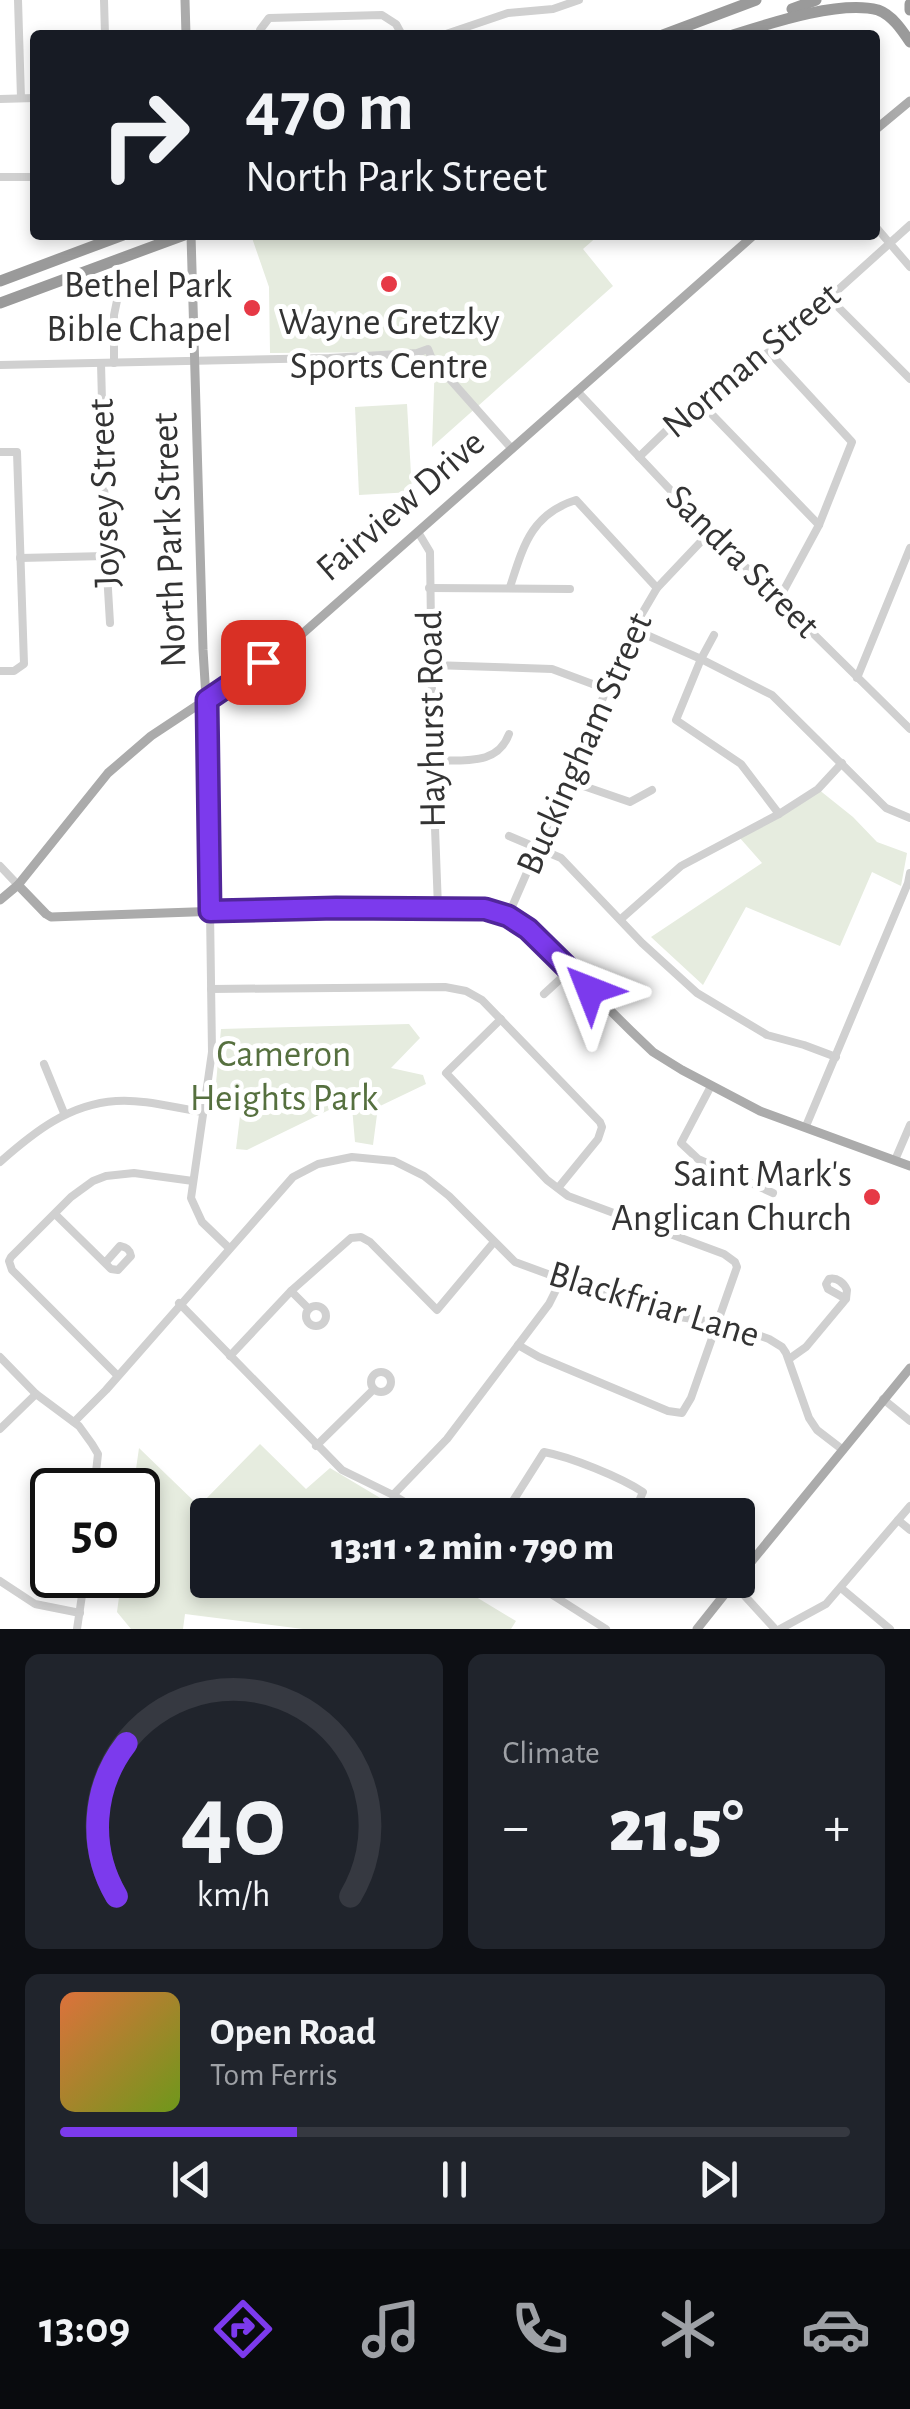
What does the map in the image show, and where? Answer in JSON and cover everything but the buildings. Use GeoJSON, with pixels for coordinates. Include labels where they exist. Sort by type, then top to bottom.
{"type":"FeatureCollection","features":[{"type":"Feature","properties":{"kind":"highway"},"geometry":{"type":"LineString","coordinates":[[716,16],[745,0]]}},
{"type":"Feature","properties":{"kind":"highway"},"geometry":{"type":"LineString","coordinates":[[677,30],[756,0]]}},
{"type":"Feature","properties":{"kind":"highway"},"geometry":{"type":"LineString","coordinates":[[735,30],[816,0]]}},
{"type":"Feature","properties":{"kind":"highway"},"geometry":{"type":"LineString","coordinates":[[750,30],[801,14],[852,5],[876,9],[888,16],[910,42]]}},
{"type":"Feature","properties":{"kind":"highway"},"geometry":{"type":"LineString","coordinates":[[0,281],[110,240]]}},
{"type":"Feature","properties":{"kind":"highway"},"geometry":{"type":"LineString","coordinates":[[0,303],[173,240]]}},
{"type":"Feature","properties":{"kind":"main road"},"geometry":{"type":"LineString","coordinates":[[185,0],[186,30]]}},
{"type":"Feature","properties":{"kind":"main road"},"geometry":{"type":"LineString","coordinates":[[880,126],[910,101]]}},
{"type":"Feature","properties":{"kind":"main road","name":"North Park Street"},"geometry":{"type":"LineString","coordinates":[[188,240],[207,700],[210,911]]}},
{"type":"Feature","properties":{"kind":"main road","name":"Fairview Drive"},"geometry":{"type":"LineString","coordinates":[[0,900],[18,885],[108,773],[150,736],[293,642],[748,240]]}},
{"type":"Feature","properties":{"kind":"main road"},"geometry":{"type":"LineString","coordinates":[[18,885],[52,917],[336,908],[485,909],[508,916],[528,929],[653,1052],[760,1110],[910,1166]]}},
{"type":"Feature","properties":{"kind":"main road"},"geometry":{"type":"LineString","coordinates":[[755,1557],[910,1368]]}},
{"type":"Feature","properties":{"kind":"main road"},"geometry":{"type":"LineString","coordinates":[[697,1629],[722,1598]]}},
{"type":"Feature","properties":{"kind":"street"},"geometry":{"type":"LineString","coordinates":[[18,0],[21,98]]}},
{"type":"Feature","properties":{"kind":"street"},"geometry":{"type":"LineString","coordinates":[[104,0],[105,30]]}},
{"type":"Feature","properties":{"kind":"street"},"geometry":{"type":"LineString","coordinates":[[454,30],[508,14],[580,0]]}},
{"type":"Feature","properties":{"kind":"street"},"geometry":{"type":"LineString","coordinates":[[260,30],[268,18],[382,15],[399,30]]}},
{"type":"Feature","properties":{"kind":"street"},"geometry":{"type":"LineString","coordinates":[[0,99],[30,98]]}},
{"type":"Feature","properties":{"kind":"street"},"geometry":{"type":"LineString","coordinates":[[0,177],[30,176]]}},
{"type":"Feature","properties":{"kind":"street","name":"Norman Street"},"geometry":{"type":"LineString","coordinates":[[639,457],[698,400],[768,352],[910,225]]}},
{"type":"Feature","properties":{"kind":"street"},"geometry":{"type":"LineString","coordinates":[[880,231],[910,267]]}},
{"type":"Feature","properties":{"kind":"street"},"geometry":{"type":"LineString","coordinates":[[114,363],[118,292]]}},
{"type":"Feature","properties":{"kind":"street"},"geometry":{"type":"LineString","coordinates":[[829,298],[910,380]]}},
{"type":"Feature","properties":{"kind":"street"},"geometry":{"type":"LineString","coordinates":[[0,364],[329,358],[417,354],[428,349],[432,359],[512,449]]}},
{"type":"Feature","properties":{"kind":"street"},"geometry":{"type":"LineString","coordinates":[[768,352],[852,442],[819,525],[780,599]]}},
{"type":"Feature","properties":{"kind":"street","name":"Joysey Street"},"geometry":{"type":"LineString","coordinates":[[101,364],[110,622]]}},
{"type":"Feature","properties":{"kind":"street","name":"Sandra Street"},"geometry":{"type":"LineString","coordinates":[[577,391],[710,532],[910,730]]}},
{"type":"Feature","properties":{"kind":"street"},"geometry":{"type":"LineString","coordinates":[[698,400],[819,525]]}},
{"type":"Feature","properties":{"kind":"street"},"geometry":{"type":"LineString","coordinates":[[0,452],[18,452],[24,664],[14,671],[0,672]]}},
{"type":"Feature","properties":{"kind":"street"},"geometry":{"type":"LineString","coordinates":[[510,587],[526,538],[555,506],[576,500],[658,588]]}},
{"type":"Feature","properties":{"kind":"street","name":"Hayhurst Road"},"geometry":{"type":"LineString","coordinates":[[418,532],[430,552],[438,908]]}},
{"type":"Feature","properties":{"kind":"street","name":"Buckingham Street"},"geometry":{"type":"LineString","coordinates":[[508,916],[632,629],[658,588],[710,532]]}},
{"type":"Feature","properties":{"kind":"street"},"geometry":{"type":"LineString","coordinates":[[857,678],[910,548]]}},
{"type":"Feature","properties":{"kind":"street"},"geometry":{"type":"LineString","coordinates":[[20,558],[106,556]]}},
{"type":"Feature","properties":{"kind":"street"},"geometry":{"type":"LineString","coordinates":[[430,588],[570,589]]}},
{"type":"Feature","properties":{"kind":"street"},"geometry":{"type":"LineString","coordinates":[[632,629],[772,695],[886,808],[910,818]]}},
{"type":"Feature","properties":{"kind":"street"},"geometry":{"type":"LineString","coordinates":[[714,635],[676,720],[741,764],[779,814]]}},
{"type":"Feature","properties":{"kind":"street"},"geometry":{"type":"LineString","coordinates":[[432,665],[552,669],[606,688]]}},
{"type":"Feature","properties":{"kind":"street"},"geometry":{"type":"LineString","coordinates":[[433,761],[491,758],[504,747],[508,734]]}},
{"type":"Feature","properties":{"kind":"street"},"geometry":{"type":"LineString","coordinates":[[621,919],[681,866],[779,814],[818,789],[842,763]]}},
{"type":"Feature","properties":{"kind":"street"},"geometry":{"type":"LineString","coordinates":[[566,780],[630,802],[652,790]]}},
{"type":"Feature","properties":{"kind":"street"},"geometry":{"type":"LineString","coordinates":[[509,836],[561,858],[642,943],[697,993],[767,1035],[836,1057]]}},
{"type":"Feature","properties":{"kind":"street"},"geometry":{"type":"LineString","coordinates":[[0,866],[18,885]]}},
{"type":"Feature","properties":{"kind":"street"},"geometry":{"type":"LineString","coordinates":[[806,1126],[909,883],[910,872]]}},
{"type":"Feature","properties":{"kind":"street","name":"North Park Street"},"geometry":{"type":"LineString","coordinates":[[210,911],[212,1052],[191,1198],[202,1222],[229,1248]]}},
{"type":"Feature","properties":{"kind":"street"},"geometry":{"type":"LineString","coordinates":[[544,994],[570,970]]}},
{"type":"Feature","properties":{"kind":"street"},"geometry":{"type":"LineString","coordinates":[[212,989],[452,987],[472,994],[596,1116],[602,1127],[598,1140],[558,1188]]}},
{"type":"Feature","properties":{"kind":"street"},"geometry":{"type":"LineString","coordinates":[[501,1019],[446,1073],[547,1180],[568,1196],[730,1258],[735,1262],[736,1272],[691,1398],[682,1413],[538,1357],[518,1345]]}},
{"type":"Feature","properties":{"kind":"street"},"geometry":{"type":"LineString","coordinates":[[44,1064],[64,1113]]}},
{"type":"Feature","properties":{"kind":"street"},"geometry":{"type":"LineString","coordinates":[[710,1086],[681,1143],[698,1159],[773,1193]]}},
{"type":"Feature","properties":{"kind":"street"},"geometry":{"type":"LineString","coordinates":[[2,1158],[64,1113],[117,1101],[203,1112]]}},
{"type":"Feature","properties":{"kind":"street"},"geometry":{"type":"LineString","coordinates":[[896,1160],[910,1125]]}},
{"type":"Feature","properties":{"kind":"street","name":"Blackfriar Lane"},"geometry":{"type":"LineString","coordinates":[[74,1422],[292,1176],[318,1164],[352,1157],[394,1161],[424,1176],[516,1262],[654,1313],[731,1325],[769,1339],[782,1347],[789,1360],[809,1418],[817,1430],[843,1450]]}},
{"type":"Feature","properties":{"kind":"street"},"geometry":{"type":"LineString","coordinates":[[117,1376],[10,1266],[11,1256],[82,1188],[106,1176],[134,1173],[194,1181]]}},
{"type":"Feature","properties":{"kind":"street"},"geometry":{"type":"LineString","coordinates":[[55,1214],[105,1263]]}},
{"type":"Feature","properties":{"kind":"street"},"geometry":{"type":"LineString","coordinates":[[230,1356],[291,1290],[346,1241],[361,1237],[370,1242],[436,1310],[494,1242]]}},
{"type":"Feature","properties":{"kind":"street"},"geometry":{"type":"LineString","coordinates":[[392,1495],[447,1439],[549,1304],[561,1280]]}},
{"type":"Feature","properties":{"kind":"street"},"geometry":{"type":"LineString","coordinates":[[291,1290],[309,1309]]}},
{"type":"Feature","properties":{"kind":"street"},"geometry":{"type":"LineString","coordinates":[[789,1360],[806,1347],[846,1299]]}},
{"type":"Feature","properties":{"kind":"street"},"geometry":{"type":"LineString","coordinates":[[179,1303],[342,1470],[397,1498]]}},
{"type":"Feature","properties":{"kind":"street"},"geometry":{"type":"LineString","coordinates":[[0,1357],[36,1394],[74,1422],[98,1454],[96,1468]]}},
{"type":"Feature","properties":{"kind":"street"},"geometry":{"type":"LineString","coordinates":[[316,1446],[374,1390]]}},
{"type":"Feature","properties":{"kind":"street"},"geometry":{"type":"LineString","coordinates":[[0,1429],[36,1394]]}},
{"type":"Feature","properties":{"kind":"street"},"geometry":{"type":"LineString","coordinates":[[883,1399],[910,1420]]}},
{"type":"Feature","properties":{"kind":"street"},"geometry":{"type":"LineString","coordinates":[[515,1498],[544,1452],[559,1454],[631,1484],[643,1492],[640,1498]]}},
{"type":"Feature","properties":{"kind":"street"},"geometry":{"type":"LineString","coordinates":[[751,1598],[777,1629],[826,1604],[910,1506]]}},
{"type":"Feature","properties":{"kind":"street"},"geometry":{"type":"LineString","coordinates":[[898,1520],[910,1530]]}},
{"type":"Feature","properties":{"kind":"street"},"geometry":{"type":"LineString","coordinates":[[0,1580],[35,1604],[80,1613]]}},
{"type":"Feature","properties":{"kind":"street"},"geometry":{"type":"LineString","coordinates":[[842,1588],[895,1629]]}},
{"type":"Feature","properties":{"kind":"street"},"geometry":{"type":"LineString","coordinates":[[77,1629],[82,1598]]}},
{"type":"Feature","properties":{"kind":"street"},"geometry":{"type":"LineString","coordinates":[[558,1598],[606,1629]]}},
{"type":"Feature","properties":{"kind":"green space"},"geometry":{"type":"Polygon","coordinates":[[[253,240],[593,240],[583,249],[613,286],[432,447],[435,359],[412,352],[270,353],[269,287],[253,240]]]}},
{"type":"Feature","properties":{"kind":"green space"},"geometry":{"type":"Polygon","coordinates":[[[407,404],[412,492],[359,495],[355,407],[407,404]]]}},
{"type":"Feature","properties":{"kind":"green space"},"geometry":{"type":"Polygon","coordinates":[[[818,789],[877,842],[907,853],[901,886],[872,872],[840,946],[746,907],[703,985],[651,937],[762,863],[739,837],[818,789]]]}},
{"type":"Feature","properties":{"kind":"green space","name":"Cameron Heights Park"},"geometry":{"type":"Polygon","coordinates":[[[409,1024],[420,1038],[391,1068],[423,1075],[426,1084],[378,1107],[373,1145],[355,1142],[352,1107],[331,1109],[247,1150],[236,1149],[241,1108],[214,1105],[221,1029],[409,1024]]]}},
{"type":"Feature","properties":{"kind":"green space"},"geometry":{"type":"Polygon","coordinates":[[[260,1444],[306,1489],[330,1468],[380,1498],[207,1498],[260,1444]]]}},
{"type":"Feature","properties":{"kind":"green space"},"geometry":{"type":"Polygon","coordinates":[[[139,1448],[160,1468],[136,1468],[139,1448]]]}},
{"type":"Feature","properties":{"kind":"green space"},"geometry":{"type":"Polygon","coordinates":[[[160,1468],[191,1498],[190,1598],[478,1598],[516,1621],[511,1629],[303,1629],[185,1614],[183,1629],[131,1629],[117,1612],[119,1598],[160,1598],[160,1468]]]}},
{"type":"Feature","properties":{"kind":"place","name":"Wayne Gretzky Sports Centre"},"geometry":{"type":"Point","coordinates":[389,284]}},
{"type":"Feature","properties":{"kind":"place","name":"Bethel Park Bible Chapel"},"geometry":{"type":"Point","coordinates":[252,308]}},
{"type":"Feature","properties":{"kind":"place","name":"Saint Mark's Anglican Church"},"geometry":{"type":"Point","coordinates":[872,1197]}},
{"type":"Feature","properties":{"kind":"route"},"geometry":{"type":"LineString","coordinates":[[263,662],[207,700],[210,911],[485,909],[508,916],[528,929],[590,990]]}}]}
